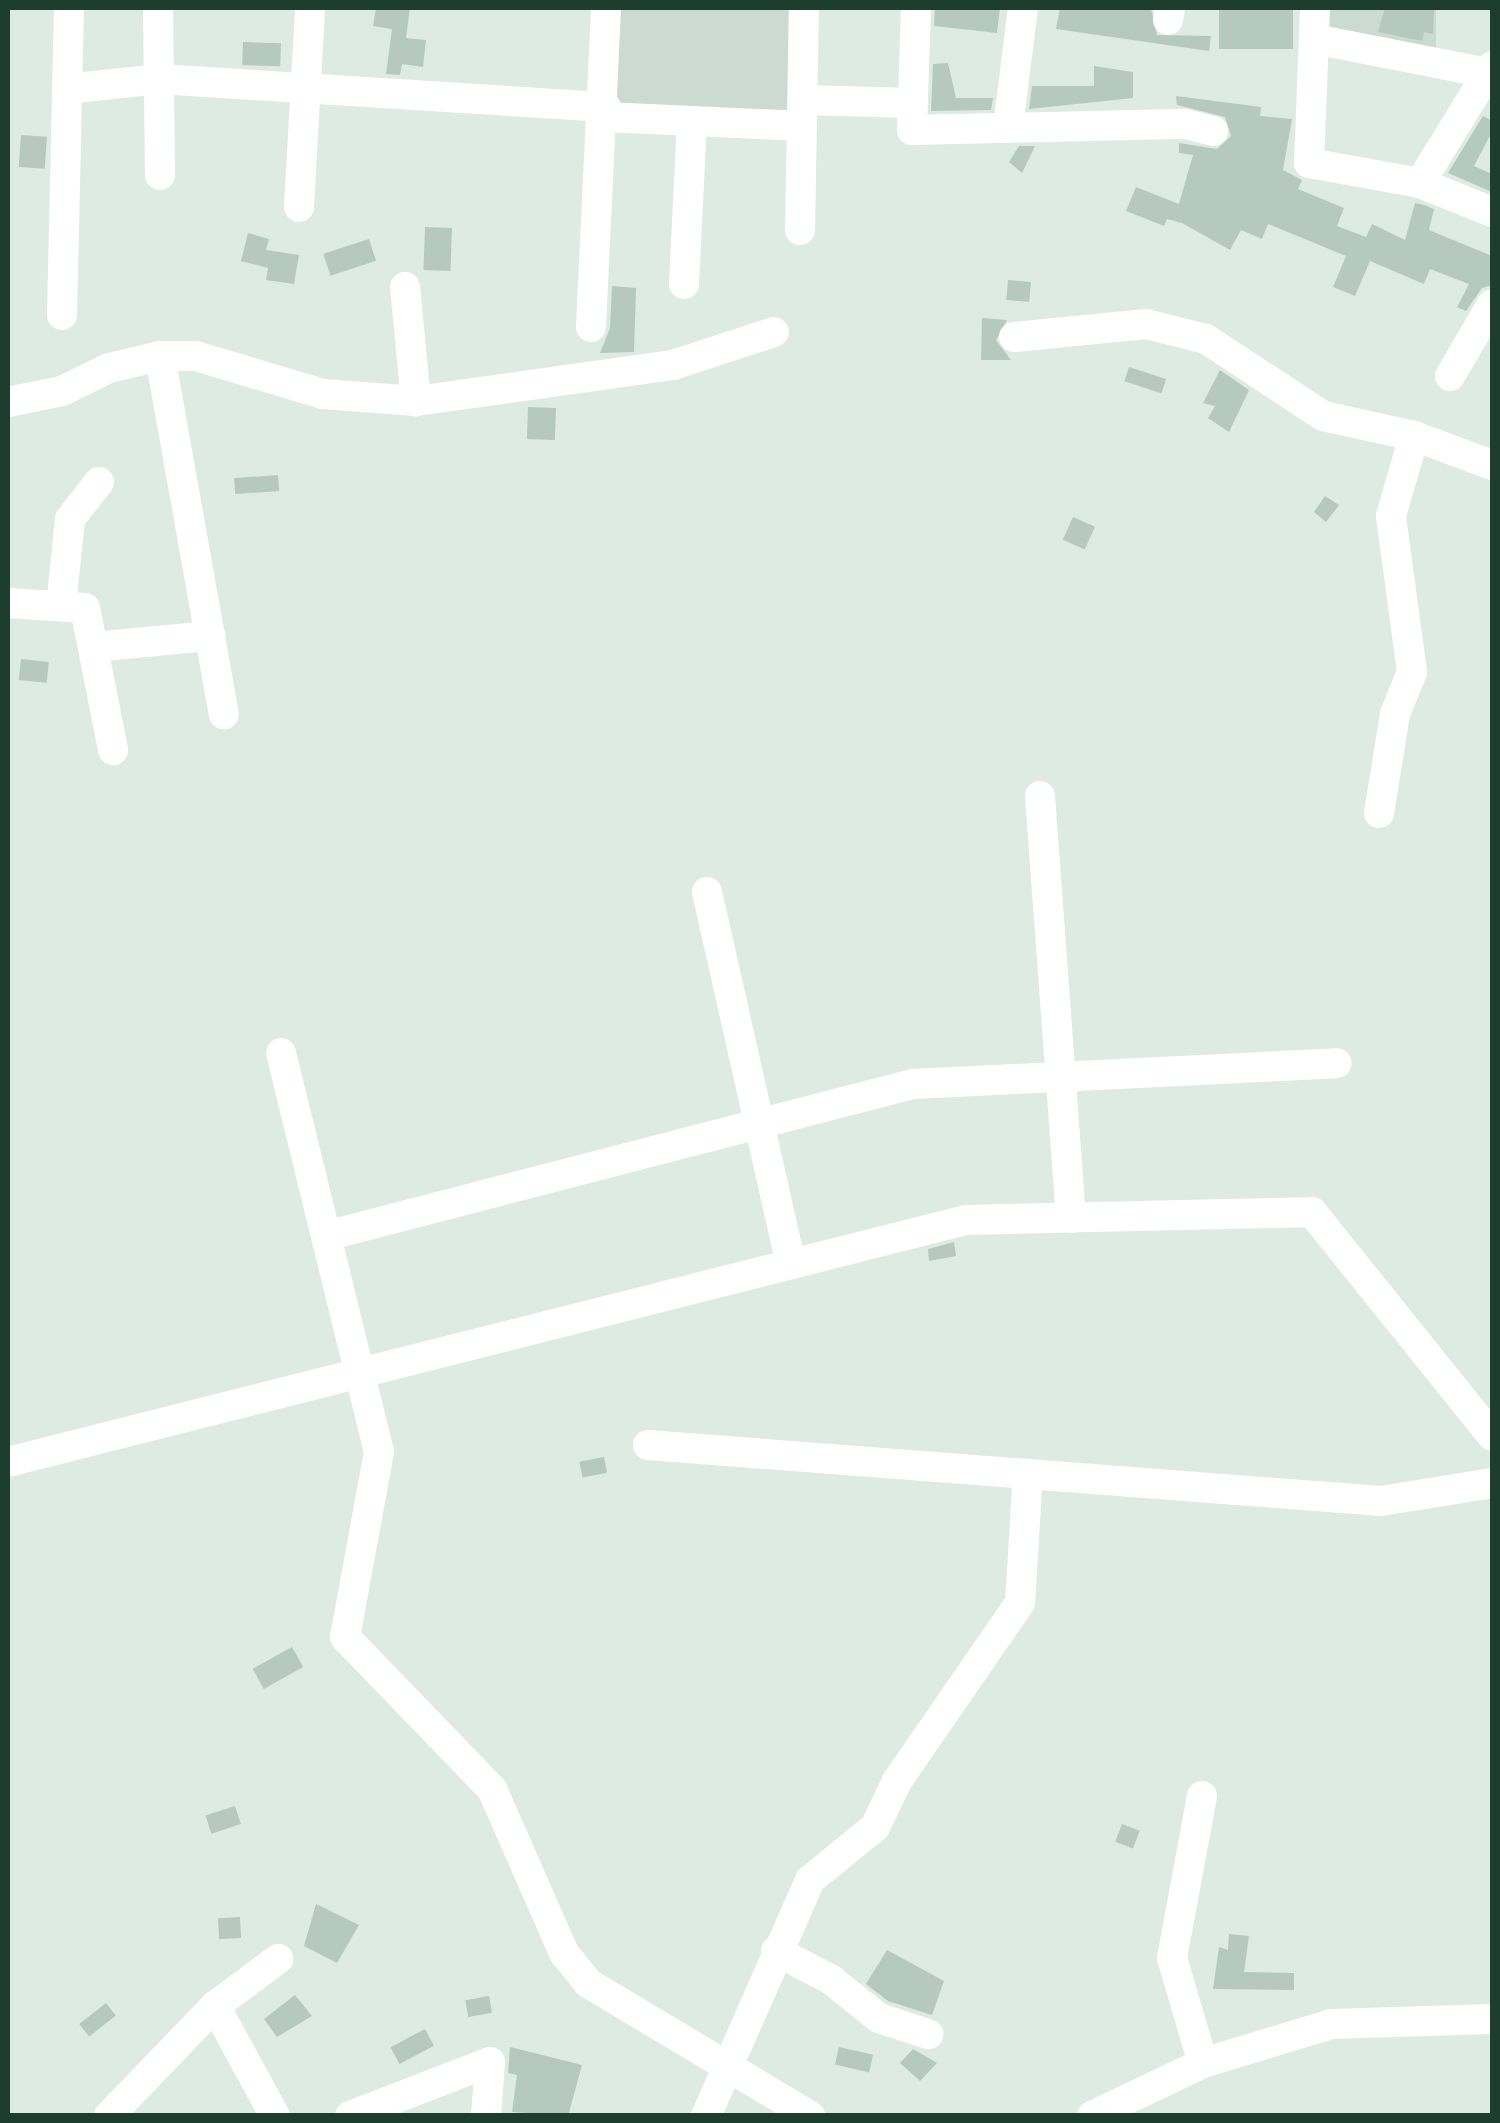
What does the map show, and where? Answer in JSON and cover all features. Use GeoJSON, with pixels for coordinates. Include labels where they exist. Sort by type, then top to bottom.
{"type":"FeatureCollection","features":[{"type":"Feature","properties":{"kind":"street"},"geometry":{"type":"LineString","coordinates":[[62,315],[69,8]]}},
{"type":"Feature","properties":{"kind":"street"},"geometry":{"type":"LineString","coordinates":[[158,8],[160,175]]}},
{"type":"Feature","properties":{"kind":"street"},"geometry":{"type":"LineString","coordinates":[[299,207],[310,8]]}},
{"type":"Feature","properties":{"kind":"street"},"geometry":{"type":"LineString","coordinates":[[591,327],[605,112],[606,8]]}},
{"type":"Feature","properties":{"kind":"street"},"geometry":{"type":"LineString","coordinates":[[800,230],[804,8]]}},
{"type":"Feature","properties":{"kind":"street"},"geometry":{"type":"LineString","coordinates":[[916,8],[912,130],[1185,124],[1213,132]]}},
{"type":"Feature","properties":{"kind":"street"},"geometry":{"type":"LineString","coordinates":[[1008,128],[1023,8]]}},
{"type":"Feature","properties":{"kind":"street"},"geometry":{"type":"LineString","coordinates":[[1315,8],[1308,164],[1420,183],[1492,212]]}},
{"type":"Feature","properties":{"kind":"street"},"geometry":{"type":"LineString","coordinates":[[1314,39],[1490,69],[1420,183]]}},
{"type":"Feature","properties":{"kind":"street"},"geometry":{"type":"LineString","coordinates":[[67,89],[159,79],[692,120],[912,103]]}},
{"type":"Feature","properties":{"kind":"street"},"geometry":{"type":"LineString","coordinates":[[684,284],[692,120]]}},
{"type":"Feature","properties":{"kind":"street"},"geometry":{"type":"LineString","coordinates":[[405,287],[416,401]]}},
{"type":"Feature","properties":{"kind":"street"},"geometry":{"type":"LineString","coordinates":[[1450,376],[1492,304]]}},
{"type":"Feature","properties":{"kind":"street"},"geometry":{"type":"LineString","coordinates":[[1014,337],[1146,324],[1206,339],[1323,416],[1414,436],[1492,465]]}},
{"type":"Feature","properties":{"kind":"street"},"geometry":{"type":"LineString","coordinates":[[8,402],[62,391],[110,368],[160,356],[196,356],[323,394],[416,401],[673,365],[774,332]]}},
{"type":"Feature","properties":{"kind":"street"},"geometry":{"type":"LineString","coordinates":[[160,356],[224,714]]}},
{"type":"Feature","properties":{"kind":"street"},"geometry":{"type":"LineString","coordinates":[[1378,812],[1395,714],[1412,672],[1391,516],[1414,436]]}},
{"type":"Feature","properties":{"kind":"street"},"geometry":{"type":"LineString","coordinates":[[61,606],[70,519],[98,482]]}},
{"type":"Feature","properties":{"kind":"street"},"geometry":{"type":"LineString","coordinates":[[8,603],[85,608],[113,750]]}},
{"type":"Feature","properties":{"kind":"street"},"geometry":{"type":"LineString","coordinates":[[93,648],[210,636]]}},
{"type":"Feature","properties":{"kind":"street"},"geometry":{"type":"LineString","coordinates":[[1040,796],[1071,1218]]}},
{"type":"Feature","properties":{"kind":"street"},"geometry":{"type":"LineString","coordinates":[[707,892],[790,1264]]}},
{"type":"Feature","properties":{"kind":"street"},"geometry":{"type":"LineString","coordinates":[[281,1053],[379,1452],[344,1637],[492,1789],[564,1953],[588,1983],[810,2116]]}},
{"type":"Feature","properties":{"kind":"street"},"geometry":{"type":"LineString","coordinates":[[326,1236],[913,1084],[1336,1063]]}},
{"type":"Feature","properties":{"kind":"street"},"geometry":{"type":"LineString","coordinates":[[8,1462],[966,1220],[1312,1212],[1492,1436]]}},
{"type":"Feature","properties":{"kind":"street"},"geometry":{"type":"LineString","coordinates":[[648,1445],[1381,1501],[1492,1483]]}},
{"type":"Feature","properties":{"kind":"street"},"geometry":{"type":"LineString","coordinates":[[706,2116],[724,2062],[810,1880],[875,1827],[897,1780],[1020,1603],[1028,1474]]}},
{"type":"Feature","properties":{"kind":"street"},"geometry":{"type":"LineString","coordinates":[[1202,1796],[1172,1958],[1203,2064]]}},
{"type":"Feature","properties":{"kind":"street"},"geometry":{"type":"LineString","coordinates":[[776,1951],[830,1979],[879,2018],[928,2034]]}},
{"type":"Feature","properties":{"kind":"street"},"geometry":{"type":"LineString","coordinates":[[108,2116],[215,2006],[278,1959]]}},
{"type":"Feature","properties":{"kind":"street"},"geometry":{"type":"LineString","coordinates":[[215,2006],[276,2116]]}},
{"type":"Feature","properties":{"kind":"street"},"geometry":{"type":"LineString","coordinates":[[1092,2116],[1203,2064],[1331,2024],[1492,2019]]}},
{"type":"Feature","properties":{"kind":"street"},"geometry":{"type":"LineString","coordinates":[[350,2116],[490,2062],[486,2116]]}},
{"type":"Feature","properties":{"kind":"shaded area"},"geometry":{"type":"Polygon","coordinates":[[[615,8],[795,8],[795,113],[615,113],[615,8]]]}},
{"type":"Feature","properties":{"kind":"shaded area"},"geometry":{"type":"Polygon","coordinates":[[[1313,8],[1436,8],[1436,62],[1311,39],[1313,8]]]}},
{"type":"Feature","properties":{"kind":"building"},"geometry":{"type":"Polygon","coordinates":[[[376,8],[410,8],[406,38],[426,40],[423,67],[402,64],[400,75],[386,74],[392,29],[373,26],[376,8]]]}},
{"type":"Feature","properties":{"kind":"building"},"geometry":{"type":"Polygon","coordinates":[[[935,8],[1000,8],[997,33],[934,26],[935,8]]]}},
{"type":"Feature","properties":{"kind":"building"},"geometry":{"type":"Polygon","coordinates":[[[1060,8],[1151,8],[1157,35],[1211,36],[1209,51],[1056,29],[1060,8]]]}},
{"type":"Feature","properties":{"kind":"building"},"geometry":{"type":"Polygon","coordinates":[[[1219,8],[1293,8],[1293,49],[1219,49],[1219,8]]]}},
{"type":"Feature","properties":{"kind":"building"},"geometry":{"type":"Polygon","coordinates":[[[1385,8],[1434,9],[1433,34],[1424,32],[1422,41],[1378,32],[1385,8]]]}},
{"type":"Feature","properties":{"kind":"building"},"geometry":{"type":"Polygon","coordinates":[[[243,42],[281,43],[280,66],[242,65],[243,42]]]}},
{"type":"Feature","properties":{"kind":"building"},"geometry":{"type":"Polygon","coordinates":[[[948,63],[956,98],[993,98],[991,110],[931,111],[933,64],[948,63]]]}},
{"type":"Feature","properties":{"kind":"building"},"geometry":{"type":"Polygon","coordinates":[[[1094,66],[1133,72],[1133,98],[1029,109],[1032,86],[1094,86],[1094,66]]]}},
{"type":"Feature","properties":{"kind":"building"},"geometry":{"type":"Polygon","coordinates":[[[1176,96],[1261,107],[1260,116],[1292,119],[1283,170],[1302,180],[1298,189],[1344,208],[1337,226],[1366,237],[1372,224],[1405,240],[1415,203],[1424,205],[1434,209],[1429,230],[1492,256],[1492,285],[1482,288],[1466,311],[1457,307],[1469,284],[1430,269],[1424,284],[1370,261],[1355,296],[1333,287],[1346,256],[1268,224],[1262,239],[1241,230],[1230,250],[1182,223],[1167,219],[1164,226],[1126,211],[1136,187],[1179,204],[1193,155],[1179,153],[1179,143],[1217,149],[1231,136],[1225,117],[1177,105],[1176,96]]]}},
{"type":"Feature","properties":{"kind":"building"},"geometry":{"type":"Polygon","coordinates":[[[1483,116],[1492,121],[1492,132],[1474,166],[1492,174],[1492,192],[1448,173],[1483,116]]]}},
{"type":"Feature","properties":{"kind":"building"},"geometry":{"type":"Polygon","coordinates":[[[21,135],[47,137],[45,169],[19,167],[21,135]]]}},
{"type":"Feature","properties":{"kind":"building"},"geometry":{"type":"Polygon","coordinates":[[[1019,146],[1035,146],[1022,173],[1009,162],[1019,146]]]}},
{"type":"Feature","properties":{"kind":"building"},"geometry":{"type":"Polygon","coordinates":[[[425,227],[452,228],[450,271],[423,270],[425,227]]]}},
{"type":"Feature","properties":{"kind":"building"},"geometry":{"type":"Polygon","coordinates":[[[248,233],[269,239],[266,250],[299,255],[294,284],[266,280],[268,268],[241,261],[248,233]]]}},
{"type":"Feature","properties":{"kind":"building"},"geometry":{"type":"Polygon","coordinates":[[[369,239],[376,261],[330,276],[323,254],[369,239]]]}},
{"type":"Feature","properties":{"kind":"building"},"geometry":{"type":"Polygon","coordinates":[[[1008,280],[1031,282],[1029,302],[1006,300],[1008,280]]]}},
{"type":"Feature","properties":{"kind":"building"},"geometry":{"type":"Polygon","coordinates":[[[612,286],[636,288],[634,352],[600,353],[610,328],[612,286]]]}},
{"type":"Feature","properties":{"kind":"building"},"geometry":{"type":"Polygon","coordinates":[[[982,318],[1007,320],[996,340],[1011,360],[981,360],[982,318]]]}},
{"type":"Feature","properties":{"kind":"building"},"geometry":{"type":"Polygon","coordinates":[[[1129,367],[1166,379],[1161,393],[1124,381],[1129,367]]]}},
{"type":"Feature","properties":{"kind":"building"},"geometry":{"type":"Polygon","coordinates":[[[1220,370],[1249,390],[1229,432],[1208,418],[1215,406],[1203,403],[1220,370]]]}},
{"type":"Feature","properties":{"kind":"building"},"geometry":{"type":"Polygon","coordinates":[[[528,407],[556,408],[555,440],[527,439],[528,407]]]}},
{"type":"Feature","properties":{"kind":"building"},"geometry":{"type":"Polygon","coordinates":[[[278,475],[279,491],[235,494],[234,478],[278,475]]]}},
{"type":"Feature","properties":{"kind":"building"},"geometry":{"type":"Polygon","coordinates":[[[1325,496],[1339,505],[1326,522],[1314,512],[1325,496]]]}},
{"type":"Feature","properties":{"kind":"building"},"geometry":{"type":"Polygon","coordinates":[[[1073,517],[1095,527],[1085,550],[1063,540],[1073,517]]]}},
{"type":"Feature","properties":{"kind":"building"},"geometry":{"type":"Polygon","coordinates":[[[21,659],[49,662],[47,683],[19,680],[21,659]]]}},
{"type":"Feature","properties":{"kind":"building"},"geometry":{"type":"Polygon","coordinates":[[[954,1242],[956,1256],[929,1261],[928,1249],[954,1242]]]}},
{"type":"Feature","properties":{"kind":"building"},"geometry":{"type":"Polygon","coordinates":[[[604,1457],[607,1473],[583,1477],[579,1462],[604,1457]]]}},
{"type":"Feature","properties":{"kind":"building"},"geometry":{"type":"Polygon","coordinates":[[[292,1647],[303,1667],[264,1689],[253,1669],[292,1647]]]}},
{"type":"Feature","properties":{"kind":"building"},"geometry":{"type":"Polygon","coordinates":[[[235,1806],[241,1824],[211,1834],[206,1816],[235,1806]]]}},
{"type":"Feature","properties":{"kind":"building"},"geometry":{"type":"Polygon","coordinates":[[[1122,1824],[1140,1831],[1133,1849],[1115,1842],[1122,1824]]]}},
{"type":"Feature","properties":{"kind":"building"},"geometry":{"type":"Polygon","coordinates":[[[316,1904],[359,1925],[337,1963],[304,1946],[316,1904]]]}},
{"type":"Feature","properties":{"kind":"building"},"geometry":{"type":"Polygon","coordinates":[[[240,1917],[241,1938],[219,1939],[218,1918],[240,1917]]]}},
{"type":"Feature","properties":{"kind":"building"},"geometry":{"type":"Polygon","coordinates":[[[1229,1934],[1249,1936],[1244,1972],[1294,1973],[1294,1990],[1213,1989],[1219,1947],[1228,1950],[1229,1934]]]}},
{"type":"Feature","properties":{"kind":"building"},"geometry":{"type":"Polygon","coordinates":[[[887,1950],[944,1981],[932,2015],[888,2001],[866,1984],[887,1950]]]}},
{"type":"Feature","properties":{"kind":"building"},"geometry":{"type":"Polygon","coordinates":[[[295,1995],[312,2016],[277,2037],[264,2019],[295,1995]]]}},
{"type":"Feature","properties":{"kind":"building"},"geometry":{"type":"Polygon","coordinates":[[[489,1996],[492,2013],[468,2017],[465,2000],[489,1996]]]}},
{"type":"Feature","properties":{"kind":"building"},"geometry":{"type":"Polygon","coordinates":[[[106,2003],[116,2016],[89,2037],[79,2024],[106,2003]]]}},
{"type":"Feature","properties":{"kind":"building"},"geometry":{"type":"Polygon","coordinates":[[[425,2029],[434,2046],[399,2064],[391,2047],[425,2029]]]}},
{"type":"Feature","properties":{"kind":"building"},"geometry":{"type":"Polygon","coordinates":[[[510,2047],[582,2065],[568,2116],[512,2112],[517,2075],[508,2073],[510,2047]]]}},
{"type":"Feature","properties":{"kind":"building"},"geometry":{"type":"Polygon","coordinates":[[[839,2047],[873,2055],[869,2072],[835,2065],[839,2047]]]}},
{"type":"Feature","properties":{"kind":"building"},"geometry":{"type":"Polygon","coordinates":[[[913,2049],[937,2063],[920,2081],[900,2063],[913,2049]]]}}]}
